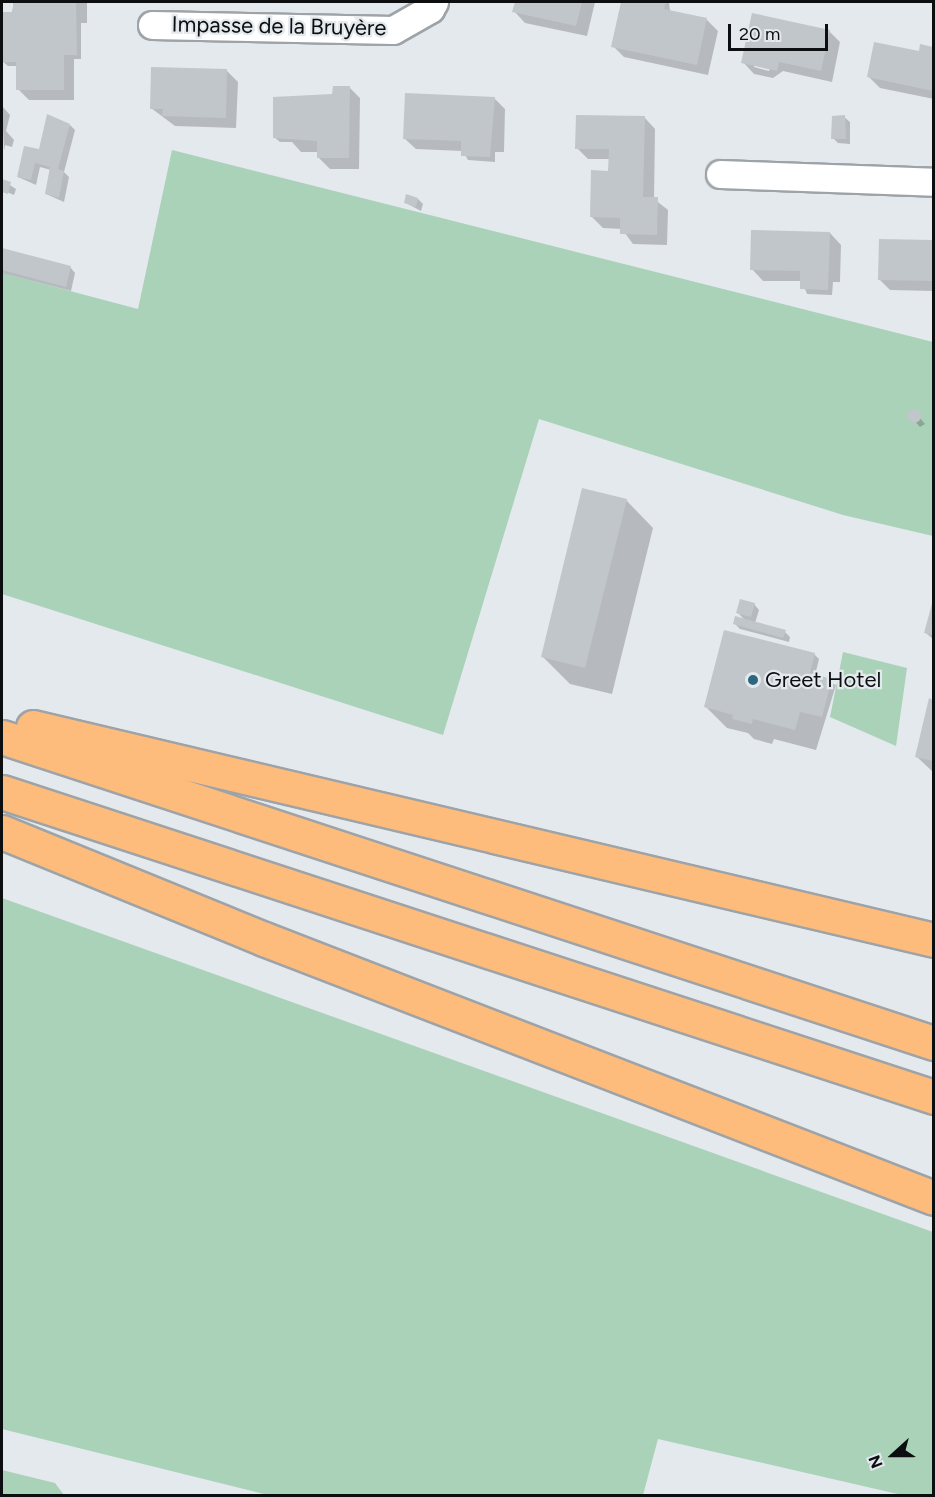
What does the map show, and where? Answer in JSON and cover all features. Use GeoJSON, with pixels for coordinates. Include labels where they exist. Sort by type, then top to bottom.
{"type":"FeatureCollection","features":[{"type":"Feature","properties":{"kind":"highway"},"geometry":{"type":"LineString","coordinates":[[2,720],[933,940]]}},
{"type":"Feature","properties":{"kind":"highway"},"geometry":{"type":"LineString","coordinates":[[2,737],[933,1044]]}},
{"type":"Feature","properties":{"kind":"highway"},"geometry":{"type":"LineString","coordinates":[[2,792],[933,1097]]}},
{"type":"Feature","properties":{"kind":"highway"},"geometry":{"type":"LineString","coordinates":[[2,832],[264,939],[933,1198]]}},
{"type":"Feature","properties":{"kind":"street","name":"Impasse de la Bruyère"},"geometry":{"type":"LineString","coordinates":[[152,25],[393,30],[430,9],[434,2]]}},
{"type":"Feature","properties":{"kind":"street"},"geometry":{"type":"LineString","coordinates":[[720,174],[933,182]]}},
{"type":"Feature","properties":{"kind":"green space"},"geometry":{"type":"Polygon","coordinates":[[[172,150],[933,342],[933,536],[843,515],[539,419],[443,735],[2,594],[2,273],[138,309],[172,150]]]}},
{"type":"Feature","properties":{"kind":"green space"},"geometry":{"type":"Polygon","coordinates":[[[843,652],[907,668],[896,746],[830,717],[843,652]]]}},
{"type":"Feature","properties":{"kind":"green space"},"geometry":{"type":"Polygon","coordinates":[[[2,898],[933,1232],[933,1495],[902,1495],[658,1439],[643,1495],[268,1495],[2,1429],[2,898]]]}},
{"type":"Feature","properties":{"kind":"green space"},"geometry":{"type":"Polygon","coordinates":[[[2,1470],[55,1483],[64,1495],[2,1495],[2,1470]]]}},
{"type":"Feature","properties":{"kind":"building"},"geometry":{"type":"Polygon","coordinates":[[[13,2],[76,2],[77,55],[64,55],[64,90],[16,90],[16,62],[2,62],[2,12],[13,12],[13,2]]]}},
{"type":"Feature","properties":{"kind":"building"},"geometry":{"type":"Polygon","coordinates":[[[515,2],[582,2],[576,26],[512,12],[515,2]]]}},
{"type":"Feature","properties":{"kind":"building"},"geometry":{"type":"Polygon","coordinates":[[[621,2],[666,2],[664,9],[707,18],[697,65],[611,47],[621,2]]]}},
{"type":"Feature","properties":{"kind":"building"},"geometry":{"type":"Polygon","coordinates":[[[752,13],[830,30],[821,71],[779,62],[777,71],[741,63],[752,13]]]}},
{"type":"Feature","properties":{"kind":"building"},"geometry":{"type":"Polygon","coordinates":[[[874,42],[919,51],[920,44],[933,47],[933,91],[867,77],[874,42]]]}},
{"type":"Feature","properties":{"kind":"building"},"geometry":{"type":"Polygon","coordinates":[[[151,67],[227,69],[226,118],[162,116],[163,109],[150,109],[151,67]]]}},
{"type":"Feature","properties":{"kind":"building"},"geometry":{"type":"Polygon","coordinates":[[[333,86],[350,86],[349,158],[317,158],[317,141],[273,138],[273,97],[332,94],[333,86]]]}},
{"type":"Feature","properties":{"kind":"building"},"geometry":{"type":"Polygon","coordinates":[[[405,93],[495,97],[490,157],[461,156],[461,141],[403,139],[405,93]]]}},
{"type":"Feature","properties":{"kind":"building"},"geometry":{"type":"Polygon","coordinates":[[[47,114],[70,124],[58,169],[64,171],[59,198],[45,194],[50,167],[35,163],[31,180],[17,177],[24,146],[39,149],[47,114]]]}},
{"type":"Feature","properties":{"kind":"building"},"geometry":{"type":"Polygon","coordinates":[[[576,115],[645,116],[643,197],[658,197],[657,235],[620,234],[620,218],[590,217],[591,170],[608,171],[609,149],[575,149],[576,115]]]}},
{"type":"Feature","properties":{"kind":"building"},"geometry":{"type":"Polygon","coordinates":[[[845,115],[846,139],[831,139],[832,116],[845,115]]]}},
{"type":"Feature","properties":{"kind":"building"},"geometry":{"type":"Polygon","coordinates":[[[2,179],[11,182],[8,194],[2,192],[2,179]]]}},
{"type":"Feature","properties":{"kind":"building"},"geometry":{"type":"Polygon","coordinates":[[[406,194],[418,198],[416,207],[404,203],[406,194]]]}},
{"type":"Feature","properties":{"kind":"building"},"geometry":{"type":"Polygon","coordinates":[[[751,230],[830,232],[828,290],[800,289],[800,271],[750,270],[751,230]]]}},
{"type":"Feature","properties":{"kind":"building"},"geometry":{"type":"Polygon","coordinates":[[[879,239],[933,240],[933,281],[878,280],[879,239]]]}},
{"type":"Feature","properties":{"kind":"building"},"geometry":{"type":"Polygon","coordinates":[[[2,248],[71,266],[66,287],[2,270],[2,248]]]}},
{"type":"Feature","properties":{"kind":"building"},"geometry":{"type":"Polygon","coordinates":[[[914,409],[919,411],[921,416],[919,421],[914,423],[909,421],[907,416],[909,411],[914,409]]]}},
{"type":"Feature","properties":{"kind":"building"},"geometry":{"type":"Polygon","coordinates":[[[582,488],[627,499],[585,668],[541,657],[582,488]]]}},
{"type":"Feature","properties":{"kind":"building"},"geometry":{"type":"Polygon","coordinates":[[[740,599],[755,603],[751,617],[736,613],[740,599]]]}},
{"type":"Feature","properties":{"kind":"building"},"geometry":{"type":"Polygon","coordinates":[[[933,600],[933,635],[924,633],[933,600]]]}},
{"type":"Feature","properties":{"kind":"building"},"geometry":{"type":"Polygon","coordinates":[[[735,616],[786,630],[783,638],[733,624],[735,616]]]}},
{"type":"Feature","properties":{"kind":"building"},"geometry":{"type":"Polygon","coordinates":[[[724,630],[815,653],[810,673],[832,679],[822,717],[800,712],[795,730],[753,719],[752,724],[732,719],[733,715],[704,707],[724,630]]]}},
{"type":"Feature","properties":{"kind":"building"},"geometry":{"type":"Polygon","coordinates":[[[929,698],[933,700],[933,761],[915,757],[929,698]]]}},
{"type":"Feature","properties":{"kind":"place","name":"Greet Hotel"},"geometry":{"type":"Point","coordinates":[753,680]}}]}
